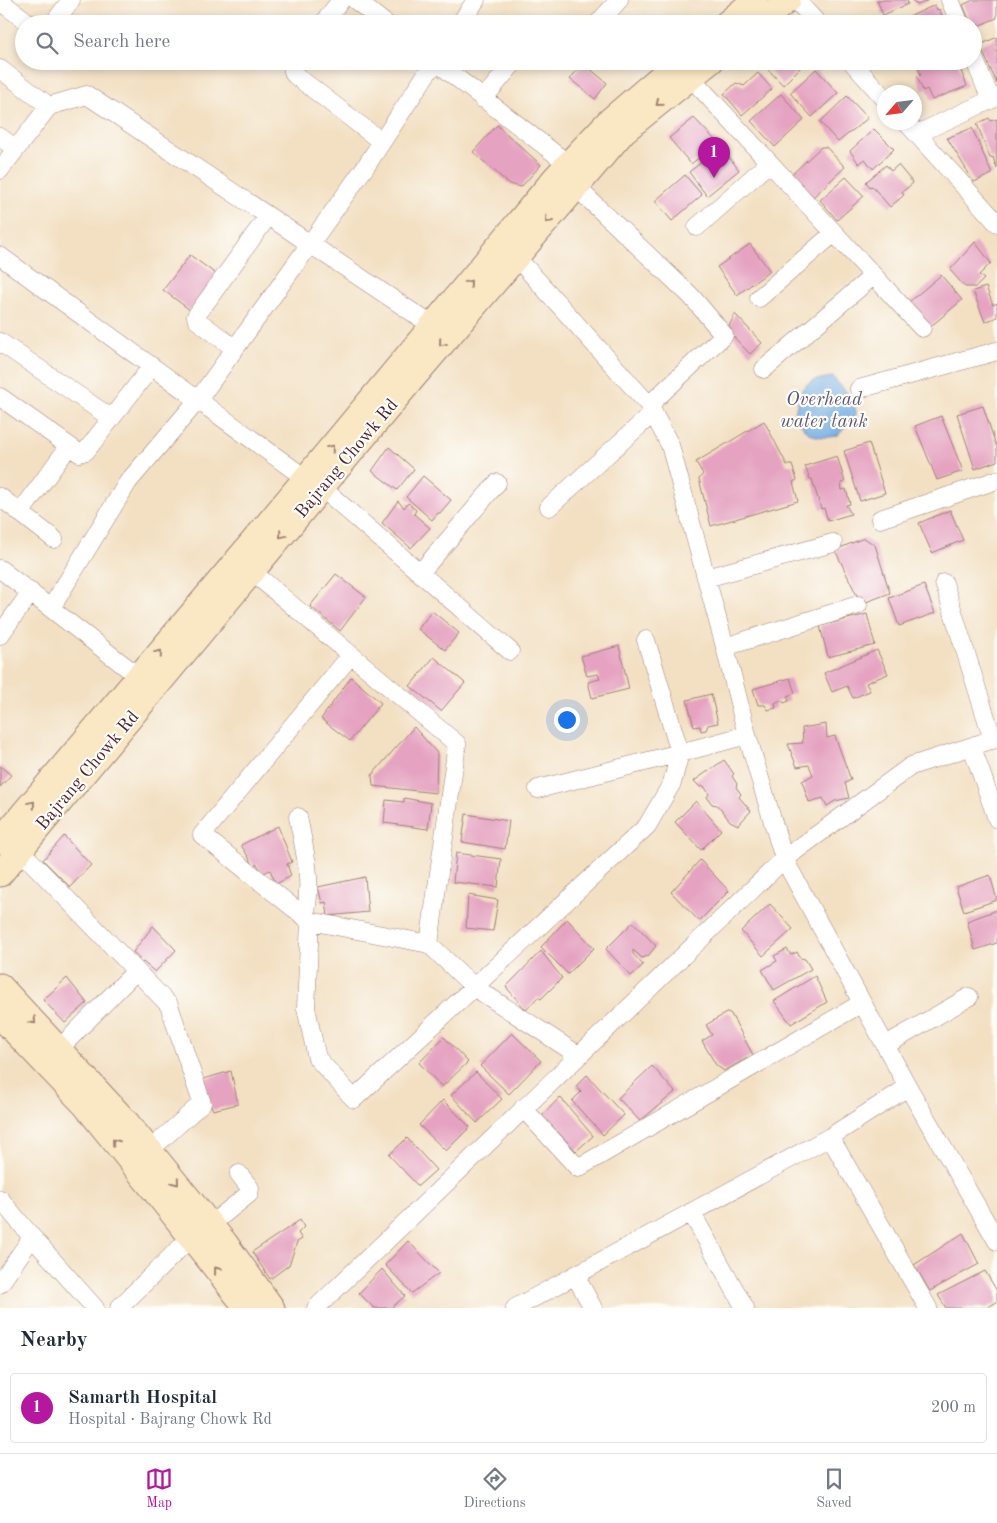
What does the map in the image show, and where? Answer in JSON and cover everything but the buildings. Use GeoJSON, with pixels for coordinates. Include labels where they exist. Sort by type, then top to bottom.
{"type":"FeatureCollection","features":[{"type":"Feature","properties":{"kind":"street"},"geometry":{"type":"LineString","coordinates":[[60,15],[72,0]]}},
{"type":"Feature","properties":{"kind":"street"},"geometry":{"type":"LineString","coordinates":[[334,15],[352,0],[373,15]]}},
{"type":"Feature","properties":{"kind":"street"},"geometry":{"type":"LineString","coordinates":[[466,15],[476,0]]}},
{"type":"Feature","properties":{"kind":"street"},"geometry":{"type":"LineString","coordinates":[[605,15],[619,0]]}},
{"type":"Feature","properties":{"kind":"street"},"geometry":{"type":"LineString","coordinates":[[737,15],[755,0]]}},
{"type":"Feature","properties":{"kind":"street"},"geometry":{"type":"LineString","coordinates":[[769,15],[788,0]]}},
{"type":"Feature","properties":{"kind":"street"},"geometry":{"type":"LineString","coordinates":[[796,0],[810,15]]}},
{"type":"Feature","properties":{"kind":"street"},"geometry":{"type":"LineString","coordinates":[[950,0],[956,15]]}},
{"type":"Feature","properties":{"kind":"street"},"geometry":{"type":"LineString","coordinates":[[0,2],[18,15]]}},
{"type":"Feature","properties":{"kind":"street"},"geometry":{"type":"LineString","coordinates":[[0,69],[49,106]]}},
{"type":"Feature","properties":{"kind":"street"},"geometry":{"type":"LineString","coordinates":[[292,70],[295,75],[382,142]]}},
{"type":"Feature","properties":{"kind":"street"},"geometry":{"type":"LineString","coordinates":[[51,608],[128,482],[198,400],[382,142],[429,70]]}},
{"type":"Feature","properties":{"kind":"street"},"geometry":{"type":"LineString","coordinates":[[446,70],[576,176],[691,296],[724,335],[651,409],[549,507]]}},
{"type":"Feature","properties":{"kind":"street"},"geometry":{"type":"LineString","coordinates":[[483,99],[507,70]]}},
{"type":"Feature","properties":{"kind":"street","name":"Bajrang Chowk Rd"},"geometry":{"type":"LineString","coordinates":[[0,874],[10,846],[509,250],[576,176],[624,131],[679,70]]}},
{"type":"Feature","properties":{"kind":"street"},"geometry":{"type":"LineString","coordinates":[[685,70],[922,328]]}},
{"type":"Feature","properties":{"kind":"street"},"geometry":{"type":"LineString","coordinates":[[859,70],[877,90]]}},
{"type":"Feature","properties":{"kind":"street"},"geometry":{"type":"LineString","coordinates":[[922,124],[994,99],[980,70]]}},
{"type":"Feature","properties":{"kind":"street"},"geometry":{"type":"LineString","coordinates":[[0,170],[49,106],[87,95],[433,326]]}},
{"type":"Feature","properties":{"kind":"street"},"geometry":{"type":"LineString","coordinates":[[914,130],[997,223]]}},
{"type":"Feature","properties":{"kind":"street"},"geometry":{"type":"LineString","coordinates":[[0,137],[16,149]]}},
{"type":"Feature","properties":{"kind":"street"},"geometry":{"type":"LineString","coordinates":[[697,227],[769,163]]}},
{"type":"Feature","properties":{"kind":"street"},"geometry":{"type":"LineString","coordinates":[[234,348],[197,320],[196,316],[268,216]]}},
{"type":"Feature","properties":{"kind":"street"},"geometry":{"type":"LineString","coordinates":[[759,298],[834,233]]}},
{"type":"Feature","properties":{"kind":"street"},"geometry":{"type":"LineString","coordinates":[[509,250],[651,409],[670,446],[748,736],[784,859],[908,1087],[997,1241]]}},
{"type":"Feature","properties":{"kind":"street","name":"Bajrang Chowk Rd"},"geometry":{"type":"LineString","coordinates":[[314,483],[433,326],[509,250]]}},
{"type":"Feature","properties":{"kind":"street"},"geometry":{"type":"LineString","coordinates":[[0,256],[314,483],[510,651]]}},
{"type":"Feature","properties":{"kind":"street"},"geometry":{"type":"LineString","coordinates":[[764,369],[873,276]]}},
{"type":"Feature","properties":{"kind":"street"},"geometry":{"type":"LineString","coordinates":[[0,342],[111,418]]}},
{"type":"Feature","properties":{"kind":"street"},"geometry":{"type":"LineString","coordinates":[[860,389],[997,351]]}},
{"type":"Feature","properties":{"kind":"street"},"geometry":{"type":"LineString","coordinates":[[0,397],[79,453],[86,451],[152,366]]}},
{"type":"Feature","properties":{"kind":"street"},"geometry":{"type":"LineString","coordinates":[[20,513],[69,446]]}},
{"type":"Feature","properties":{"kind":"street"},"geometry":{"type":"LineString","coordinates":[[880,519],[997,480]]}},
{"type":"Feature","properties":{"kind":"street"},"geometry":{"type":"LineString","coordinates":[[420,573],[497,483]]}},
{"type":"Feature","properties":{"kind":"street"},"geometry":{"type":"LineString","coordinates":[[0,497],[54,539]]}},
{"type":"Feature","properties":{"kind":"street"},"geometry":{"type":"LineString","coordinates":[[706,578],[833,543]]}},
{"type":"Feature","properties":{"kind":"street"},"geometry":{"type":"LineString","coordinates":[[245,566],[457,744],[429,944]]}},
{"type":"Feature","properties":{"kind":"street"},"geometry":{"type":"LineString","coordinates":[[0,568],[147,682]]}},
{"type":"Feature","properties":{"kind":"street"},"geometry":{"type":"LineString","coordinates":[[316,1308],[784,859],[911,766],[995,739],[944,583]]}},
{"type":"Feature","properties":{"kind":"street"},"geometry":{"type":"LineString","coordinates":[[0,635],[31,592]]}},
{"type":"Feature","properties":{"kind":"street"},"geometry":{"type":"LineString","coordinates":[[725,647],[858,605]]}},
{"type":"Feature","properties":{"kind":"street"},"geometry":{"type":"LineString","coordinates":[[298,817],[309,872],[306,1008],[317,1058],[354,1099],[647,826],[672,783],[680,752],[646,640]]}},
{"type":"Feature","properties":{"kind":"street"},"geometry":{"type":"LineString","coordinates":[[351,655],[202,835],[308,919],[429,944],[474,987],[578,1055]]}},
{"type":"Feature","properties":{"kind":"street"},"geometry":{"type":"LineString","coordinates":[[538,789],[748,736]]}},
{"type":"Feature","properties":{"kind":"street"},"geometry":{"type":"LineString","coordinates":[[972,747],[997,819]]}},
{"type":"Feature","properties":{"kind":"street"},"geometry":{"type":"LineString","coordinates":[[10,846],[169,1005],[202,1103],[150,1150]]}},
{"type":"Feature","properties":{"kind":"street"},"geometry":{"type":"LineString","coordinates":[[59,1048],[136,971]]}},
{"type":"Feature","properties":{"kind":"street"},"geometry":{"type":"LineString","coordinates":[[0,986],[127,1122],[150,1150],[247,1308]]}},
{"type":"Feature","properties":{"kind":"street"},"geometry":{"type":"LineString","coordinates":[[886,1045],[969,997]]}},
{"type":"Feature","properties":{"kind":"street"},"geometry":{"type":"LineString","coordinates":[[523,1108],[578,1168],[862,1003]]}},
{"type":"Feature","properties":{"kind":"street"},"geometry":{"type":"LineString","coordinates":[[0,1016],[85,1105],[272,1308]]}},
{"type":"Feature","properties":{"kind":"street"},"geometry":{"type":"LineString","coordinates":[[515,1308],[830,1137],[908,1087]]}},
{"type":"Feature","properties":{"kind":"street"},"geometry":{"type":"LineString","coordinates":[[830,1137],[928,1308]]}},
{"type":"Feature","properties":{"kind":"street"},"geometry":{"type":"LineString","coordinates":[[119,1308],[200,1231],[249,1194],[250,1188],[239,1174]]}},
{"type":"Feature","properties":{"kind":"street"},"geometry":{"type":"LineString","coordinates":[[0,1199],[95,1308]]}},
{"type":"Feature","properties":{"kind":"street"},"geometry":{"type":"LineString","coordinates":[[691,1212],[745,1308]]}},
{"type":"Feature","properties":{"kind":"street"},"geometry":{"type":"LineString","coordinates":[[0,1284],[32,1237]]}},
{"type":"Feature","properties":{"kind":"street"},"geometry":{"type":"LineString","coordinates":[[575,1275],[593,1308]]}},
{"type":"Feature","properties":{"kind":"water","name":"Overhead water tank"},"geometry":{"type":"Polygon","coordinates":[[[833,377],[848,393],[856,415],[838,435],[824,437],[808,433],[795,413],[799,396],[805,386],[810,383],[833,377]]]}},
{"type":"Feature","properties":{"kind":"place","name":"Samarth Hospital"},"geometry":{"type":"Point","coordinates":[714,178]}}]}
